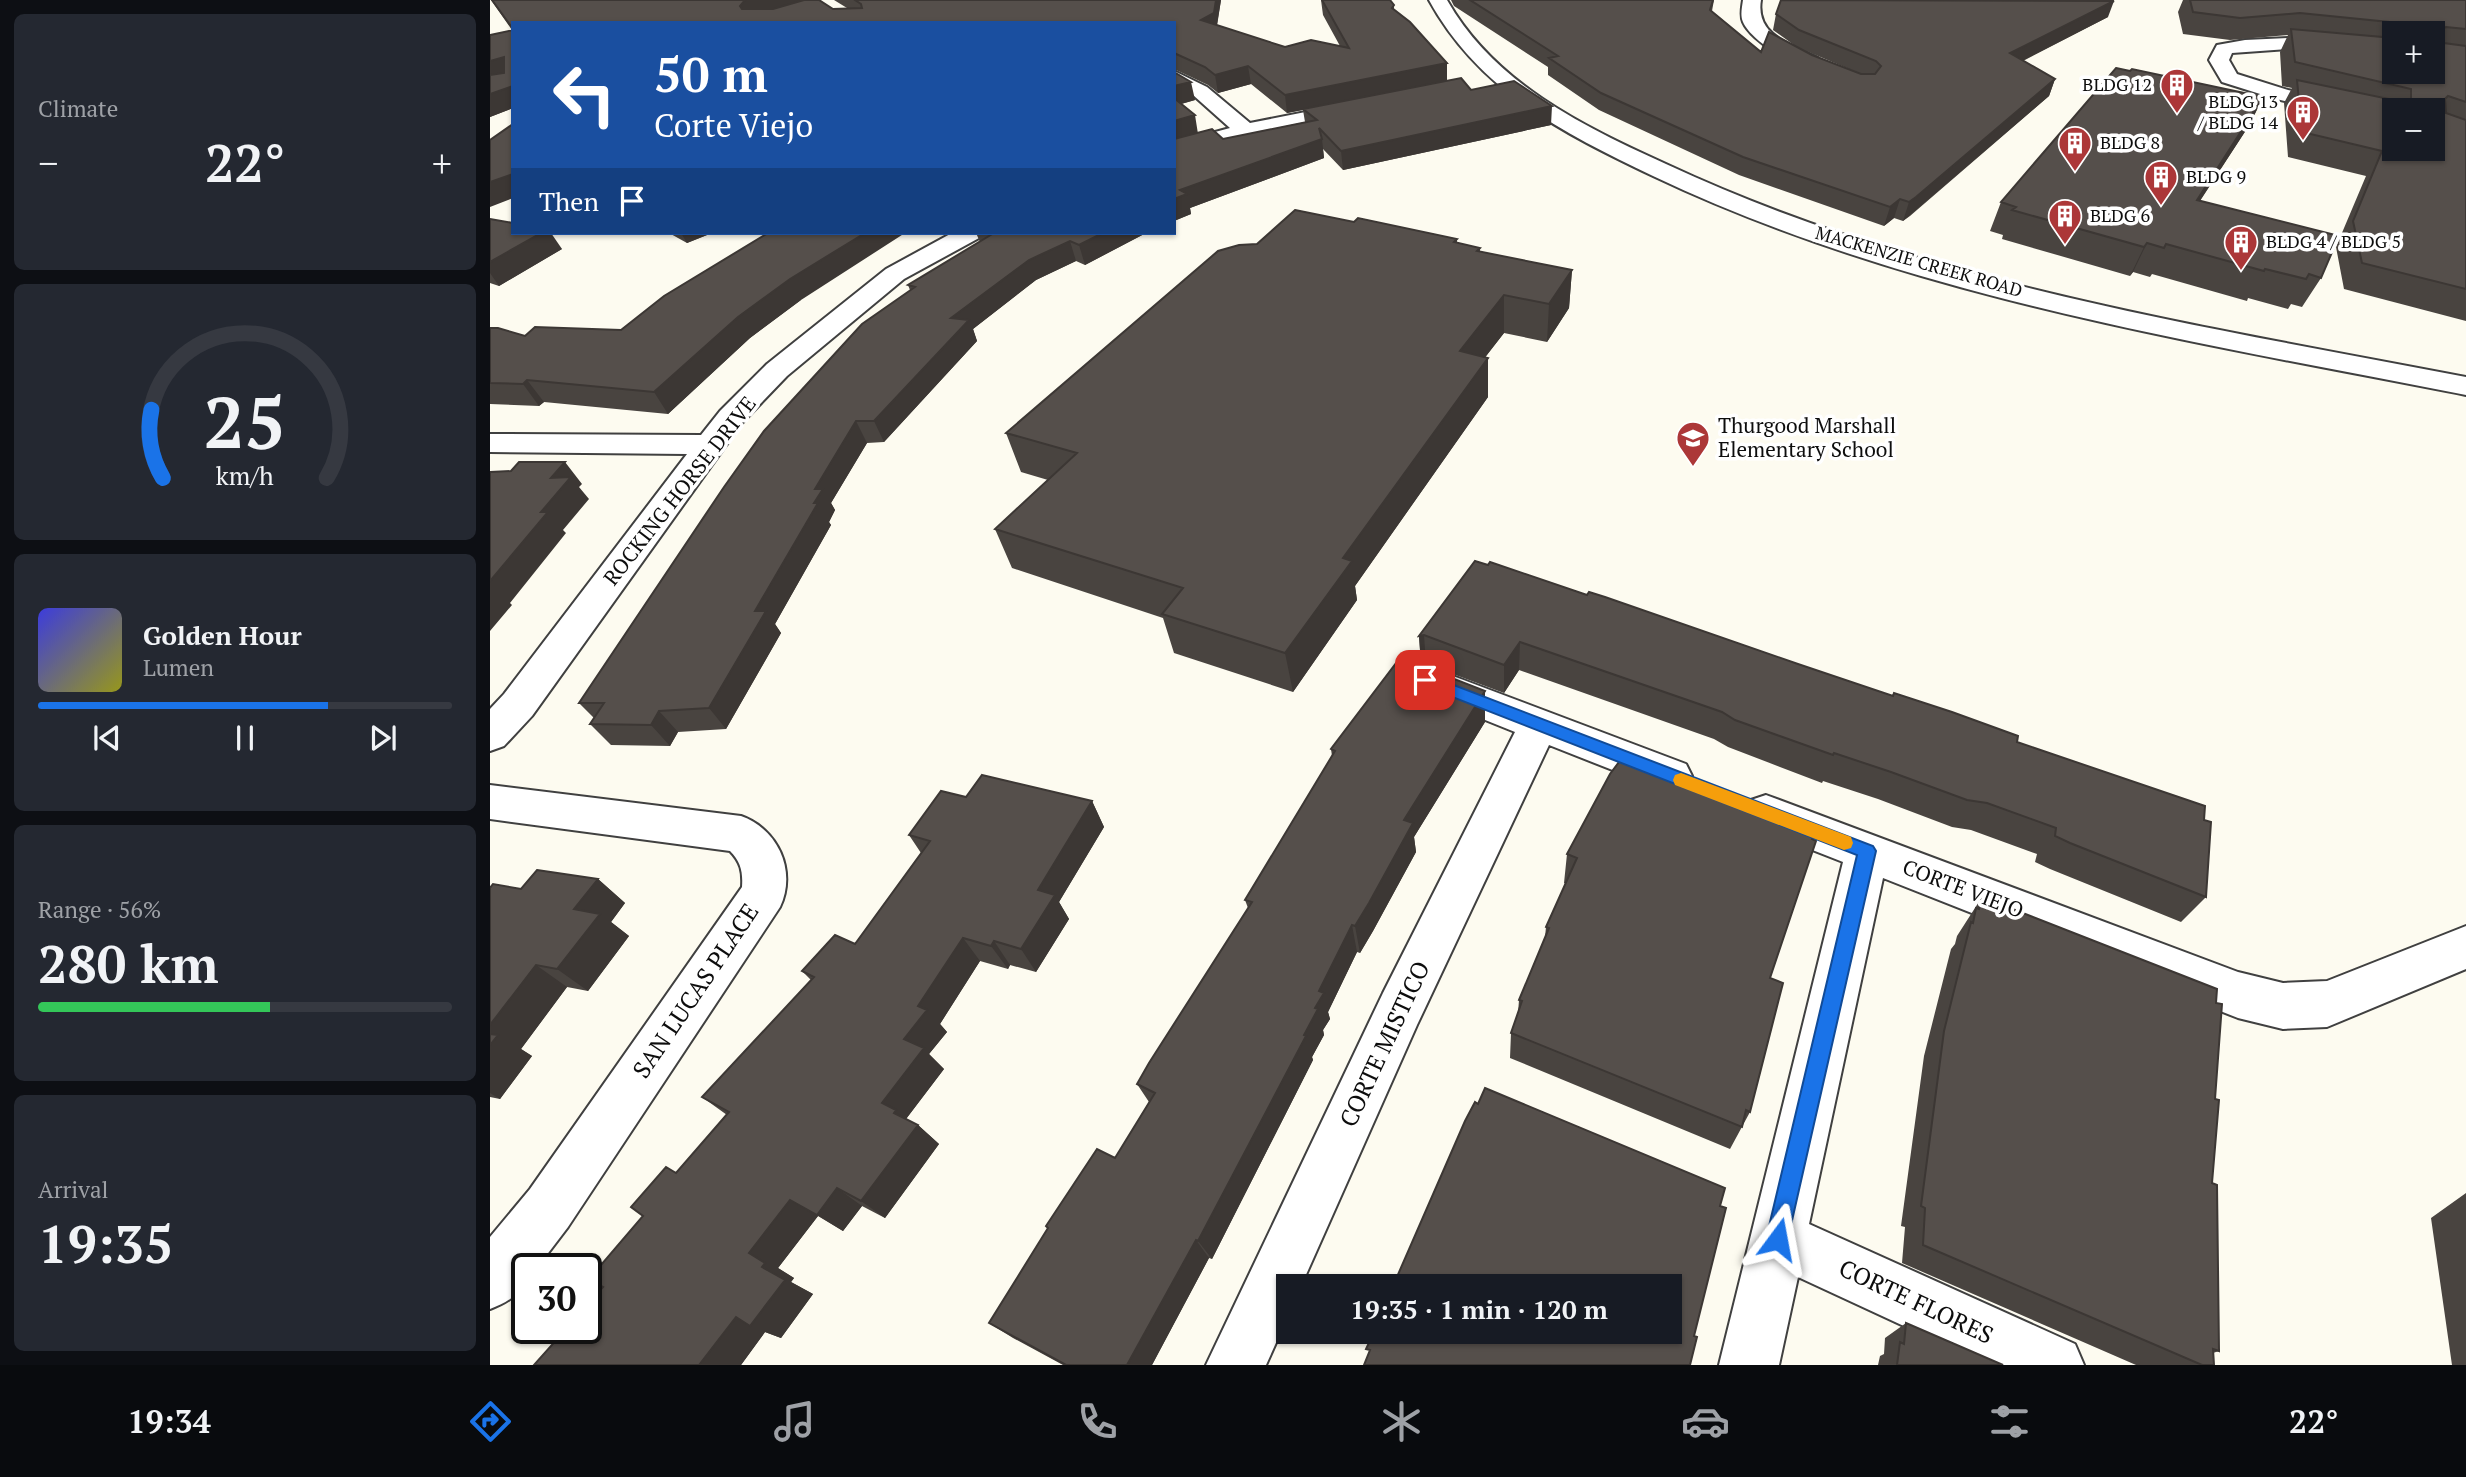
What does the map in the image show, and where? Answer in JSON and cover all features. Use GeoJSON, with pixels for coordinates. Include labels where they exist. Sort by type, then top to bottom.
{"type":"FeatureCollection","features":[{"type":"Feature","properties":{"kind":"street","name":"MACKENZIE CREEK ROAD"},"geometry":{"type":"LineString","coordinates":[[1438,0],[1490,82],[1700,190],[1857,247],[1937,271],[2107,313],[2466,386]]}},
{"type":"Feature","properties":{"kind":"street"},"geometry":{"type":"LineString","coordinates":[[1752,0],[1748,12],[1750,20],[1762,34],[1773,43],[1827,69]]}},
{"type":"Feature","properties":{"kind":"street"},"geometry":{"type":"LineString","coordinates":[[2382,53],[2310,44],[2249,43],[2224,49],[2219,60],[2229,78],[2283,95],[2382,116]]}},
{"type":"Feature","properties":{"kind":"street"},"geometry":{"type":"LineString","coordinates":[[1176,78],[1200,91],[1246,130]]}},
{"type":"Feature","properties":{"kind":"street"},"geometry":{"type":"LineString","coordinates":[[1176,149],[1246,130],[1378,104]]}},
{"type":"Feature","properties":{"kind":"street","name":"ROCKING HORSE DRIVE"},"geometry":{"type":"LineString","coordinates":[[490,735],[518,705],[731,417],[777,370],[895,274],[966,235]]}},
{"type":"Feature","properties":{"kind":"street"},"geometry":{"type":"LineString","coordinates":[[490,443],[711,445]]}},
{"type":"Feature","properties":{"kind":"street","name":"CORTE VIEJO"},"geometry":{"type":"LineString","coordinates":[[1425,680],[2238,995],[2283,1006],[2327,1004],[2466,947]]}},
{"type":"Feature","properties":{"kind":"street","name":"CORTE MISTICO"},"geometry":{"type":"LineString","coordinates":[[1236,1365],[1400,1009],[1538,726]]}},
{"type":"Feature","properties":{"kind":"street","name":"SAN LUCAS PLACE"},"geometry":{"type":"LineString","coordinates":[[490,802],[741,834],[761,857],[766,878],[764,893],[549,1208],[490,1280]]}},
{"type":"Feature","properties":{"kind":"street"},"geometry":{"type":"LineString","coordinates":[[1749,1365],[1867,851]]}},
{"type":"Feature","properties":{"kind":"street","name":"CORTE FLORES"},"geometry":{"type":"LineString","coordinates":[[1778,1239],[2054,1365]]}},
{"type":"Feature","properties":{"kind":"building"},"geometry":{"type":"Polygon","coordinates":[[[492,0],[745,0],[740,6],[742,9],[773,9],[804,0],[819,0],[833,9],[862,8],[855,0],[1216,0],[1214,13],[1201,20],[1285,47],[1311,40],[1349,48],[1322,0],[1390,0],[1394,5],[1392,8],[1410,22],[1447,63],[1285,95],[1248,66],[1215,75],[1205,67],[1176,54],[1176,21],[511,21],[511,26],[492,0]]]}},
{"type":"Feature","properties":{"kind":"building"},"geometry":{"type":"Polygon","coordinates":[[[1470,0],[1713,0],[1710,10],[1761,52],[1769,32],[1812,55],[1861,74],[1875,74],[1881,66],[1876,61],[1799,30],[1776,14],[1781,0],[2114,1],[2010,53],[2055,79],[1916,197],[1909,202],[1900,199],[1890,207],[1743,157],[1601,93],[1549,58],[1558,56],[1470,0]]]}},
{"type":"Feature","properties":{"kind":"building"},"geometry":{"type":"Polygon","coordinates":[[[2190,0],[2466,0],[2466,29],[2445,28],[2445,21],[2382,21],[2300,13],[2240,18],[2193,12],[2190,0]]]}},
{"type":"Feature","properties":{"kind":"building"},"geometry":{"type":"Polygon","coordinates":[[[2291,29],[2382,37],[2382,82],[2295,62],[2291,29]]]}},
{"type":"Feature","properties":{"kind":"building"},"geometry":{"type":"Polygon","coordinates":[[[511,30],[511,87],[490,94],[490,75],[504,73],[504,57],[490,61],[490,35],[511,30]]]}},
{"type":"Feature","properties":{"kind":"building"},"geometry":{"type":"Polygon","coordinates":[[[2445,43],[2466,46],[2466,102],[2448,96],[2445,99],[2411,98],[2411,89],[2390,84],[2445,84],[2445,43]]]}},
{"type":"Feature","properties":{"kind":"building"},"geometry":{"type":"Polygon","coordinates":[[[2116,68],[2130,71],[2132,69],[2263,97],[2197,200],[2339,236],[2321,278],[2309,274],[2306,279],[2265,269],[2264,271],[2166,244],[2164,248],[2147,243],[2144,247],[2012,210],[2016,207],[2001,202],[2116,68]]]}},
{"type":"Feature","properties":{"kind":"building"},"geometry":{"type":"Polygon","coordinates":[[[1176,73],[1191,82],[1176,86],[1176,73]]]}},
{"type":"Feature","properties":{"kind":"building"},"geometry":{"type":"Polygon","coordinates":[[[1461,78],[1471,90],[1514,81],[1552,106],[1341,151],[1319,128],[1322,139],[1180,190],[1187,194],[1176,198],[1176,138],[1212,129],[1223,139],[1317,120],[1303,109],[1461,78]]]}},
{"type":"Feature","properties":{"kind":"building"},"geometry":{"type":"Polygon","coordinates":[[[2297,80],[2384,98],[2382,151],[2302,132],[2297,80]]]}},
{"type":"Feature","properties":{"kind":"building"},"geometry":{"type":"Polygon","coordinates":[[[2445,99],[2446,113],[2466,120],[2466,289],[2362,263],[2353,221],[2382,151],[2382,161],[2445,161],[2445,99]]]}},
{"type":"Feature","properties":{"kind":"building"},"geometry":{"type":"Polygon","coordinates":[[[1176,100],[1195,115],[1176,120],[1176,100]]]}},
{"type":"Feature","properties":{"kind":"building"},"geometry":{"type":"Polygon","coordinates":[[[511,125],[511,175],[490,182],[490,140],[511,125]]]}},
{"type":"Feature","properties":{"kind":"building"},"geometry":{"type":"Polygon","coordinates":[[[1295,210],[1354,222],[1358,218],[1457,239],[1454,242],[1480,248],[1477,251],[1572,270],[1549,304],[1504,295],[1460,351],[1488,358],[1343,558],[1352,561],[1285,653],[1162,614],[1183,588],[995,529],[1077,453],[1006,433],[1218,251],[1239,245],[1257,244],[1295,210]]]}},
{"type":"Feature","properties":{"kind":"building"},"geometry":{"type":"Polygon","coordinates":[[[490,219],[511,223],[511,235],[537,235],[490,262],[490,219]]]}},
{"type":"Feature","properties":{"kind":"building"},"geometry":{"type":"Polygon","coordinates":[[[765,235],[862,235],[790,279],[738,317],[654,392],[527,380],[523,384],[490,383],[490,328],[525,336],[535,327],[621,330],[664,296],[765,235]]]}},
{"type":"Feature","properties":{"kind":"building"},"geometry":{"type":"Polygon","coordinates":[[[991,235],[1099,235],[1079,245],[1070,241],[1029,260],[951,318],[969,320],[874,421],[856,421],[815,489],[823,489],[814,503],[818,503],[755,611],[766,611],[709,708],[659,711],[651,725],[590,724],[604,703],[579,703],[764,431],[862,324],[915,287],[908,285],[991,235]]]}},
{"type":"Feature","properties":{"kind":"building"},"geometry":{"type":"Polygon","coordinates":[[[519,462],[565,462],[551,478],[571,477],[541,512],[548,512],[490,581],[490,472],[511,471],[519,462]]]}},
{"type":"Feature","properties":{"kind":"building"},"geometry":{"type":"Polygon","coordinates":[[[1475,561],[1488,565],[1490,562],[1587,595],[1589,592],[1605,597],[1893,696],[1894,693],[1952,712],[2018,736],[2017,742],[2205,806],[2204,820],[2211,822],[2206,897],[2070,843],[2055,836],[2056,828],[1987,803],[1967,800],[1891,772],[1834,753],[1833,755],[1735,720],[1722,712],[1520,642],[1504,665],[1424,635],[1419,636],[1475,561]]]}},
{"type":"Feature","properties":{"kind":"building"},"geometry":{"type":"Polygon","coordinates":[[[1403,654],[1408,661],[1485,691],[1404,820],[1413,823],[1369,903],[1355,926],[1352,925],[1319,991],[1324,993],[1315,1008],[1318,1009],[1304,1035],[1306,1036],[1198,1241],[1196,1240],[1127,1365],[1066,1365],[989,1323],[1048,1228],[1046,1226],[1097,1149],[1115,1158],[1155,1093],[1137,1084],[1149,1063],[1252,902],[1245,900],[1335,751],[1331,749],[1403,654]]]}},
{"type":"Feature","properties":{"kind":"building"},"geometry":{"type":"Polygon","coordinates":[[[1625,754],[1816,828],[1812,839],[1816,841],[1770,978],[1783,983],[1750,1112],[1746,1110],[1742,1127],[1511,1033],[1522,1001],[1519,1000],[1549,928],[1546,927],[1577,858],[1567,854],[1610,774],[1625,754]]]}},
{"type":"Feature","properties":{"kind":"building"},"geometry":{"type":"Polygon","coordinates":[[[982,775],[1092,801],[1038,890],[1055,895],[1021,949],[994,941],[991,946],[963,938],[918,1006],[927,1010],[904,1039],[924,1048],[882,1103],[896,1110],[894,1113],[918,1125],[861,1201],[837,1188],[817,1215],[790,1200],[749,1253],[765,1263],[762,1267],[785,1280],[750,1326],[736,1317],[699,1365],[534,1365],[553,1344],[602,1344],[602,1264],[643,1216],[631,1207],[666,1167],[676,1173],[729,1112],[702,1097],[814,977],[802,971],[835,935],[855,944],[930,841],[909,835],[941,791],[966,797],[982,775]]]}},
{"type":"Feature","properties":{"kind":"building"},"geometry":{"type":"Polygon","coordinates":[[[537,870],[598,879],[574,909],[600,914],[557,969],[536,965],[490,1025],[490,888],[493,884],[521,889],[537,870]]]}},
{"type":"Feature","properties":{"kind":"building"},"geometry":{"type":"Polygon","coordinates":[[[1982,897],[2217,989],[2216,1003],[2222,1004],[2215,1099],[2219,1100],[2212,1183],[2217,1185],[2219,1351],[2213,1349],[2214,1365],[2202,1365],[1923,1245],[1925,1208],[1921,1206],[1944,1031],[1971,922],[1973,923],[1982,897]]]}},
{"type":"Feature","properties":{"kind":"building"},"geometry":{"type":"Polygon","coordinates":[[[490,1034],[498,1035],[490,1045],[490,1034]]]}},
{"type":"Feature","properties":{"kind":"building"},"geometry":{"type":"Polygon","coordinates":[[[1485,1088],[1725,1188],[1720,1206],[1726,1208],[1694,1336],[1697,1337],[1690,1365],[1364,1365],[1370,1350],[1366,1349],[1368,1344],[1682,1344],[1682,1274],[1398,1274],[1465,1121],[1475,1102],[1478,1104],[1485,1088]]]}},
{"type":"Feature","properties":{"kind":"building"},"geometry":{"type":"Polygon","coordinates":[[[1906,1323],[2003,1365],[1897,1365],[1900,1342],[1904,1344],[1906,1323]]]}},
{"type":"Feature","properties":{"kind":"slow traffic"},"geometry":{"type":"LineString","coordinates":[[1681,780],[1844,843]]}},
{"type":"Feature","properties":{"kind":"place","name":"BLDG 12"},"geometry":{"type":"Point","coordinates":[2177,115]}},
{"type":"Feature","properties":{"kind":"place","name":"BLDG 13 / BLDG 14"},"geometry":{"type":"Point","coordinates":[2303,142]}},
{"type":"Feature","properties":{"kind":"place","name":"BLDG 8"},"geometry":{"type":"Point","coordinates":[2075,173]}},
{"type":"Feature","properties":{"kind":"place","name":"BLDG 9"},"geometry":{"type":"Point","coordinates":[2161,207]}},
{"type":"Feature","properties":{"kind":"place","name":"BLDG 6"},"geometry":{"type":"Point","coordinates":[2065,246]}},
{"type":"Feature","properties":{"kind":"place","name":"BLDG 4 / BLDG 5"},"geometry":{"type":"Point","coordinates":[2241,272]}},
{"type":"Feature","properties":{"kind":"place","name":"Thurgood Marshall Elementary School"},"geometry":{"type":"Point","coordinates":[1693,468]}},
{"type":"Feature","properties":{"kind":"route"},"geometry":{"type":"LineString","coordinates":[[1425,680],[1538,726],[1867,851],[1778,1239]]}}]}
